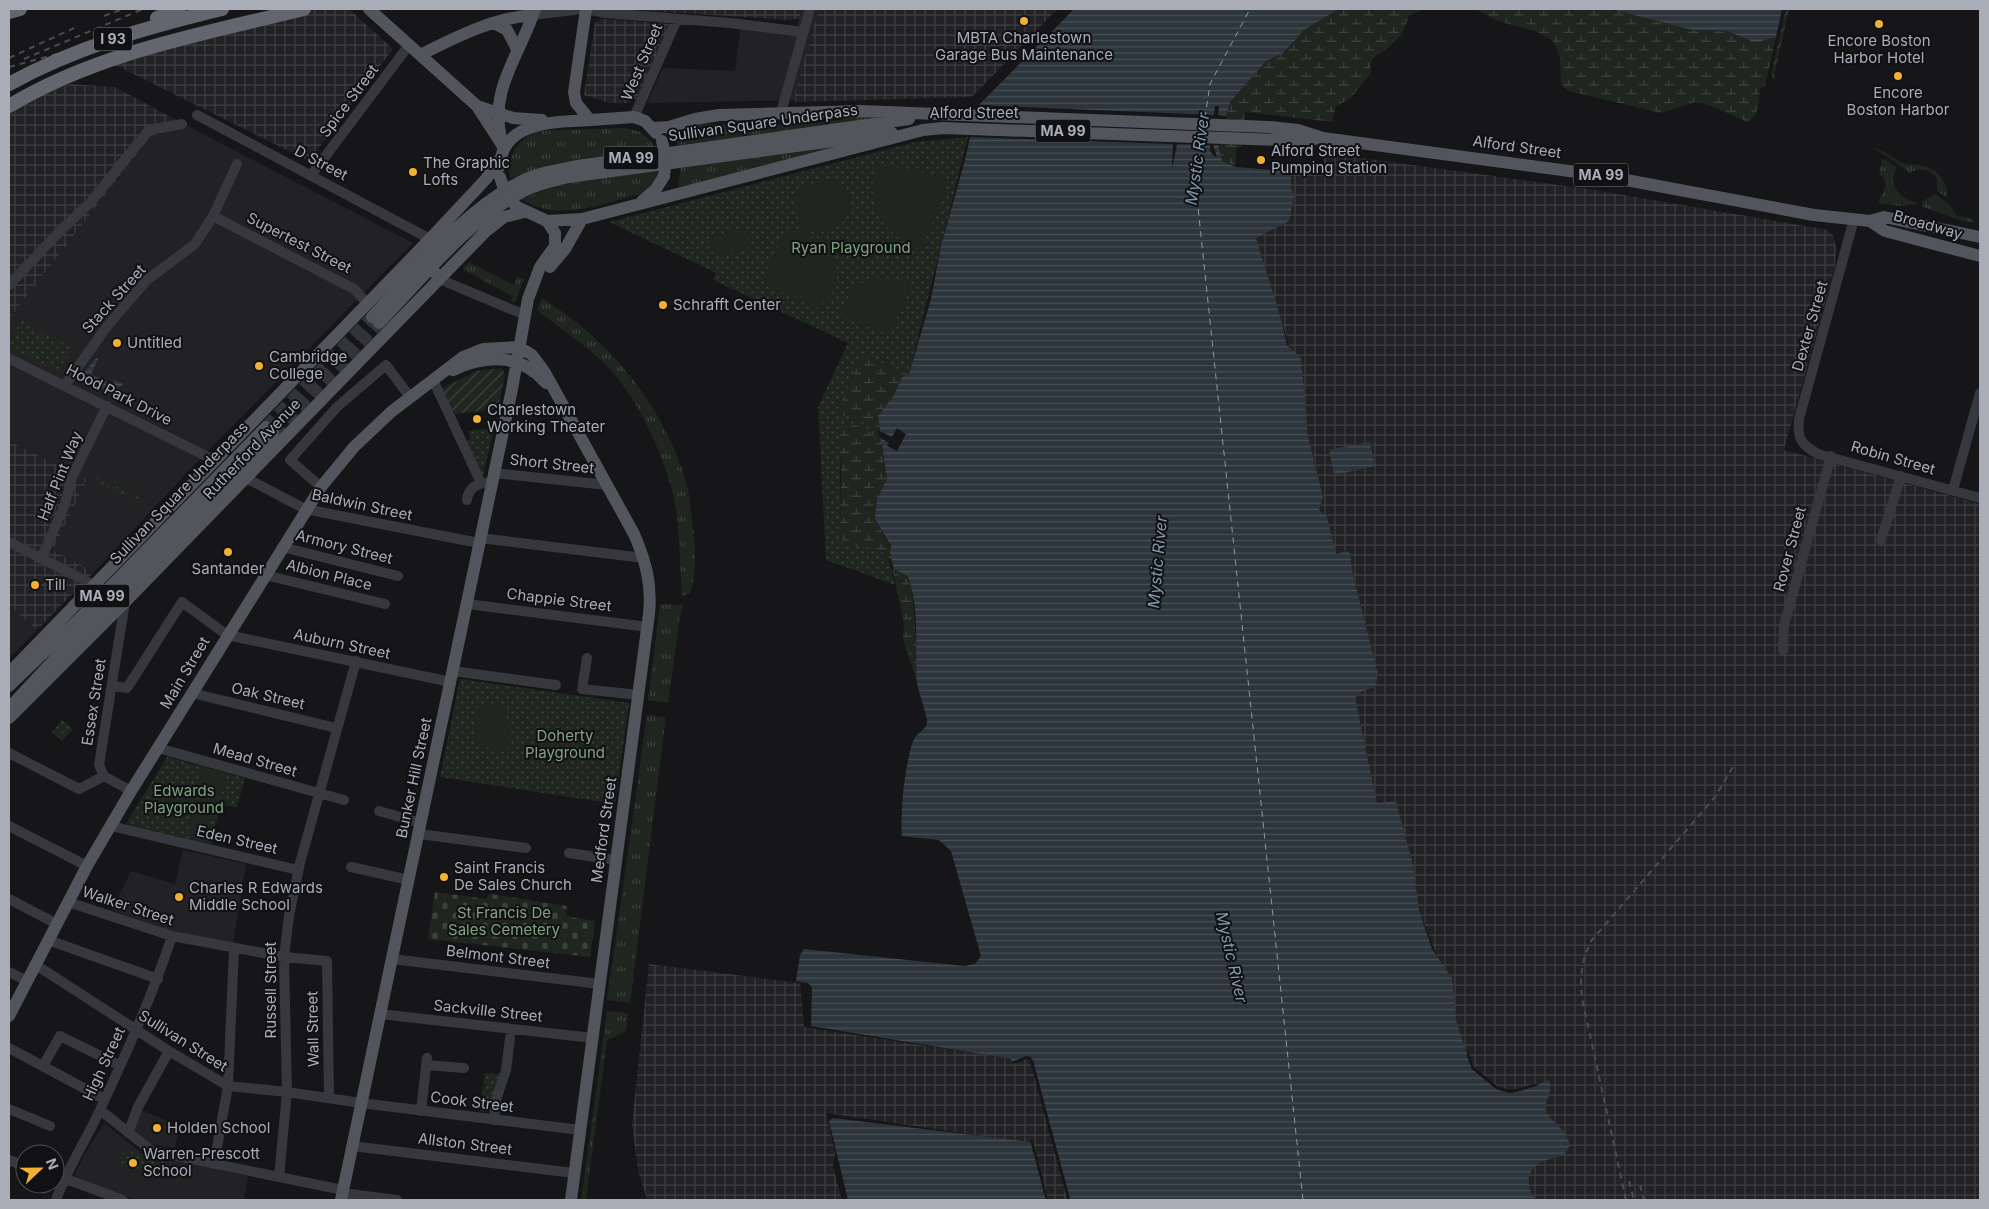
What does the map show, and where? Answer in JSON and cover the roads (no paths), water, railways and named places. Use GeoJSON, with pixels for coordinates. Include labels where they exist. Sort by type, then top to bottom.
{"type":"FeatureCollection","features":[{"type":"Feature","properties":{"kind":"highway"},"geometry":{"type":"LineString","coordinates":[[9,12],[20,9]]}},
{"type":"Feature","properties":{"kind":"highway","name":"I 93"},"geometry":{"type":"LineString","coordinates":[[9,83],[61,56],[179,9]]}},
{"type":"Feature","properties":{"kind":"highway","name":"I 93"},"geometry":{"type":"LineString","coordinates":[[9,91],[64,63],[202,9]]}},
{"type":"Feature","properties":{"kind":"highway","name":"I 93"},"geometry":{"type":"LineString","coordinates":[[9,83],[89,47],[153,26],[222,9]]}},
{"type":"Feature","properties":{"kind":"highway"},"geometry":{"type":"LineString","coordinates":[[9,106],[58,80],[108,60],[304,9]]}},
{"type":"Feature","properties":{"kind":"main road"},"geometry":{"type":"LineString","coordinates":[[369,9],[477,106],[502,154]]}},
{"type":"Feature","properties":{"kind":"main road"},"geometry":{"type":"LineString","coordinates":[[585,9],[574,92],[576,103],[590,120]]}},
{"type":"Feature","properties":{"kind":"main road"},"geometry":{"type":"LineString","coordinates":[[420,55],[446,42],[509,17],[534,12]]}},
{"type":"Feature","properties":{"kind":"main road"},"geometry":{"type":"LineString","coordinates":[[521,209],[506,194],[500,177],[502,154],[497,113],[503,83],[534,12]]}},
{"type":"Feature","properties":{"kind":"main road"},"geometry":{"type":"LineString","coordinates":[[494,23],[507,30],[517,48]]}},
{"type":"Feature","properties":{"kind":"main road"},"geometry":{"type":"LineString","coordinates":[[477,106],[513,118],[557,122]]}},
{"type":"Feature","properties":{"kind":"main road","name":"Alford Street"},"geometry":{"type":"LineString","coordinates":[[652,128],[669,127],[707,116],[781,112],[861,111],[1270,127],[1298,130],[1323,138],[1599,175],[1814,215],[1854,219]]}},
{"type":"Feature","properties":{"kind":"main road","name":"Sullivan Square Underpass"},"geometry":{"type":"LineString","coordinates":[[923,130],[841,138],[578,176],[540,184],[525,190],[490,212],[376,320],[482,206],[520,182],[577,166],[943,114]]}},
{"type":"Feature","properties":{"kind":"main road"},"geometry":{"type":"LineString","coordinates":[[502,154],[528,127],[557,122],[634,117]]}},
{"type":"Feature","properties":{"kind":"main road","name":"Alford Street"},"geometry":{"type":"LineString","coordinates":[[634,117],[645,121],[652,128],[662,141],[666,158],[664,176],[650,195],[635,204]]}},
{"type":"Feature","properties":{"kind":"main road","name":"Alford Street"},"geometry":{"type":"LineString","coordinates":[[521,209],[547,220],[582,219],[923,130],[966,127],[1282,140],[1323,138]]}},
{"type":"Feature","properties":{"kind":"main road","name":"Rutherford Avenue"},"geometry":{"type":"LineString","coordinates":[[9,673],[366,303],[413,260],[486,179],[502,154]]}},
{"type":"Feature","properties":{"kind":"main road","name":"Rutherford Avenue"},"geometry":{"type":"LineString","coordinates":[[9,718],[246,478],[438,277],[494,224],[521,209]]}},
{"type":"Feature","properties":{"kind":"main road","name":"Broadway"},"geometry":{"type":"LineString","coordinates":[[1854,219],[1870,221],[1884,217],[1980,237]]}},
{"type":"Feature","properties":{"kind":"main road"},"geometry":{"type":"LineString","coordinates":[[532,288],[565,249],[582,219]]}},
{"type":"Feature","properties":{"kind":"main road"},"geometry":{"type":"LineString","coordinates":[[517,362],[525,314],[532,288],[540,267],[555,246],[555,234],[547,220]]}},
{"type":"Feature","properties":{"kind":"main road","name":"Broadway"},"geometry":{"type":"LineString","coordinates":[[1870,221],[1885,231],[1980,256]]}},
{"type":"Feature","properties":{"kind":"main road"},"geometry":{"type":"LineString","coordinates":[[413,260],[427,264],[438,277]]}},
{"type":"Feature","properties":{"kind":"main road","name":"Main Street"},"geometry":{"type":"LineString","coordinates":[[9,1016],[87,866],[131,791],[305,509],[321,487],[354,447],[410,397],[472,352],[483,349],[519,348]]}},
{"type":"Feature","properties":{"kind":"main road","name":"Medford Street"},"geometry":{"type":"LineString","coordinates":[[519,348],[526,350],[538,362],[607,485],[644,558],[650,586],[648,627],[571,1200]]}},
{"type":"Feature","properties":{"kind":"main road","name":"Main Street"},"geometry":{"type":"LineString","coordinates":[[433,380],[459,367],[482,360],[505,359],[517,362]]}},
{"type":"Feature","properties":{"kind":"main road","name":"Medford Street"},"geometry":{"type":"LineString","coordinates":[[517,362],[536,373],[557,396]]}},
{"type":"Feature","properties":{"kind":"main road","name":"Bunker Hill Street"},"geometry":{"type":"LineString","coordinates":[[342,1194],[480,541],[489,480],[517,362]]}},
{"type":"Feature","properties":{"kind":"main road","name":"Sullivan Square Underpass"},"geometry":{"type":"LineString","coordinates":[[9,686],[269,430],[9,709]]}},
{"type":"Feature","properties":{"kind":"street"},"geometry":{"type":"LineString","coordinates":[[534,12],[585,9],[605,13],[804,32]]}},
{"type":"Feature","properties":{"kind":"street"},"geometry":{"type":"LineString","coordinates":[[781,112],[810,9]]}},
{"type":"Feature","properties":{"kind":"street","name":"West Street"},"geometry":{"type":"LineString","coordinates":[[634,117],[677,19]]}},
{"type":"Feature","properties":{"kind":"street","name":"Spice Street"},"geometry":{"type":"LineString","coordinates":[[312,174],[409,45]]}},
{"type":"Feature","properties":{"kind":"street","name":"D Street"},"geometry":{"type":"LineString","coordinates":[[197,114],[430,239]]}},
{"type":"Feature","properties":{"kind":"street"},"geometry":{"type":"LineString","coordinates":[[9,285],[63,228],[90,203],[150,130],[182,124]]}},
{"type":"Feature","properties":{"kind":"street","name":"Stack Street"},"geometry":{"type":"LineString","coordinates":[[65,385],[108,325],[147,280],[195,244],[213,216],[237,164]]}},
{"type":"Feature","properties":{"kind":"street","name":"Supertest Street"},"geometry":{"type":"LineString","coordinates":[[213,216],[354,288],[366,303]]}},
{"type":"Feature","properties":{"kind":"street","name":"Dexter Street"},"geometry":{"type":"LineString","coordinates":[[1801,441],[1798,431],[1799,419],[1854,219]]}},
{"type":"Feature","properties":{"kind":"street"},"geometry":{"type":"LineString","coordinates":[[438,277],[525,314]]}},
{"type":"Feature","properties":{"kind":"street","name":"Hood Park Drive"},"geometry":{"type":"LineString","coordinates":[[10,358],[214,460]]}},
{"type":"Feature","properties":{"kind":"street"},"geometry":{"type":"LineString","coordinates":[[321,487],[290,460],[337,407],[386,365],[410,397]]}},
{"type":"Feature","properties":{"kind":"street"},"geometry":{"type":"LineString","coordinates":[[433,380],[489,480],[471,489],[466,500]]}},
{"type":"Feature","properties":{"kind":"street"},"geometry":{"type":"LineString","coordinates":[[1953,490],[1980,393]]}},
{"type":"Feature","properties":{"kind":"street","name":"Half Pint Way"},"geometry":{"type":"LineString","coordinates":[[41,559],[66,504],[72,477],[107,406]]}},
{"type":"Feature","properties":{"kind":"street","name":"Robin Street"},"geometry":{"type":"LineString","coordinates":[[1801,441],[1807,448],[1831,456],[1980,498]]}},
{"type":"Feature","properties":{"kind":"street","name":"Rover Street"},"geometry":{"type":"LineString","coordinates":[[1783,650],[1784,626],[1831,456]]}},
{"type":"Feature","properties":{"kind":"street"},"geometry":{"type":"LineString","coordinates":[[1881,540],[1901,476]]}},
{"type":"Feature","properties":{"kind":"street","name":"Baldwin Street"},"geometry":{"type":"LineString","coordinates":[[246,478],[305,509],[480,541],[644,558]]}},
{"type":"Feature","properties":{"kind":"street","name":"Short Street"},"geometry":{"type":"LineString","coordinates":[[489,480],[607,485]]}},
{"type":"Feature","properties":{"kind":"street"},"geometry":{"type":"LineString","coordinates":[[9,542],[94,585]]}},
{"type":"Feature","properties":{"kind":"street","name":"Armory Street"},"geometry":{"type":"LineString","coordinates":[[282,547],[398,576]]}},
{"type":"Feature","properties":{"kind":"street","name":"Albion Place"},"geometry":{"type":"LineString","coordinates":[[265,574],[386,604]]}},
{"type":"Feature","properties":{"kind":"street","name":"Essex Street"},"geometry":{"type":"LineString","coordinates":[[104,776],[100,765],[125,602]]}},
{"type":"Feature","properties":{"kind":"street"},"geometry":{"type":"LineString","coordinates":[[112,686],[127,688],[182,602],[227,635]]}},
{"type":"Feature","properties":{"kind":"street","name":"Chappie Street"},"geometry":{"type":"LineString","coordinates":[[467,604],[648,627]]}},
{"type":"Feature","properties":{"kind":"street","name":"Auburn Street"},"geometry":{"type":"LineString","coordinates":[[227,635],[356,661],[452,677],[556,685]]}},
{"type":"Feature","properties":{"kind":"street"},"geometry":{"type":"LineString","coordinates":[[587,658],[582,689],[639,695]]}},
{"type":"Feature","properties":{"kind":"street","name":"Russell Street"},"geometry":{"type":"LineString","coordinates":[[279,1176],[287,1092],[284,957],[298,870],[356,661]]}},
{"type":"Feature","properties":{"kind":"street","name":"Oak Street"},"geometry":{"type":"LineString","coordinates":[[192,693],[336,728]]}},
{"type":"Feature","properties":{"kind":"street","name":"Mead Street"},"geometry":{"type":"LineString","coordinates":[[158,748],[344,800]]}},
{"type":"Feature","properties":{"kind":"street"},"geometry":{"type":"LineString","coordinates":[[9,753],[79,789],[104,776],[131,791]]}},
{"type":"Feature","properties":{"kind":"street"},"geometry":{"type":"LineString","coordinates":[[379,811],[420,828],[526,848]]}},
{"type":"Feature","properties":{"kind":"street"},"geometry":{"type":"LineString","coordinates":[[9,826],[87,866]]}},
{"type":"Feature","properties":{"kind":"street","name":"Eden Street"},"geometry":{"type":"LineString","coordinates":[[111,826],[298,870]]}},
{"type":"Feature","properties":{"kind":"street"},"geometry":{"type":"LineString","coordinates":[[569,853],[616,860]]}},
{"type":"Feature","properties":{"kind":"street"},"geometry":{"type":"LineString","coordinates":[[351,867],[409,880]]}},
{"type":"Feature","properties":{"kind":"street"},"geometry":{"type":"LineString","coordinates":[[9,899],[56,924]]}},
{"type":"Feature","properties":{"kind":"street","name":"Walker Street"},"geometry":{"type":"LineString","coordinates":[[68,902],[172,936],[234,949],[284,957],[327,961]]}},
{"type":"Feature","properties":{"kind":"street","name":"High Street"},"geometry":{"type":"LineString","coordinates":[[65,1167],[100,1110],[158,979],[172,936]]}},
{"type":"Feature","properties":{"kind":"street"},"geometry":{"type":"LineString","coordinates":[[48,940],[158,979]]}},
{"type":"Feature","properties":{"kind":"street"},"geometry":{"type":"LineString","coordinates":[[214,1164],[228,1086],[234,949]]}},
{"type":"Feature","properties":{"kind":"street","name":"Belmont Street"},"geometry":{"type":"LineString","coordinates":[[392,959],[600,984]]}},
{"type":"Feature","properties":{"kind":"street","name":"Wall Street"},"geometry":{"type":"LineString","coordinates":[[327,961],[329,1097]]}},
{"type":"Feature","properties":{"kind":"street","name":"Sullivan Street"},"geometry":{"type":"LineString","coordinates":[[36,965],[169,1051],[228,1086],[329,1097],[361,1103]]}},
{"type":"Feature","properties":{"kind":"street"},"geometry":{"type":"LineString","coordinates":[[9,972],[27,981]]}},
{"type":"Feature","properties":{"kind":"street","name":"Sackville Street"},"geometry":{"type":"LineString","coordinates":[[380,1014],[593,1038]]}},
{"type":"Feature","properties":{"kind":"street"},"geometry":{"type":"LineString","coordinates":[[44,1066],[60,1036],[119,1065]]}},
{"type":"Feature","properties":{"kind":"street"},"geometry":{"type":"LineString","coordinates":[[494,1120],[496,1100],[506,1070],[510,1038]]}},
{"type":"Feature","properties":{"kind":"street"},"geometry":{"type":"LineString","coordinates":[[9,1048],[104,1099]]}},
{"type":"Feature","properties":{"kind":"street"},"geometry":{"type":"LineString","coordinates":[[128,1133],[138,1107],[169,1051]]}},
{"type":"Feature","properties":{"kind":"street"},"geometry":{"type":"LineString","coordinates":[[421,1111],[427,1062],[464,1068]]}},
{"type":"Feature","properties":{"kind":"street","name":"Cook Street"},"geometry":{"type":"LineString","coordinates":[[361,1103],[580,1130]]}},
{"type":"Feature","properties":{"kind":"street"},"geometry":{"type":"LineString","coordinates":[[9,1109],[50,1126]]}},
{"type":"Feature","properties":{"kind":"street"},"geometry":{"type":"LineString","coordinates":[[100,1110],[152,1151],[279,1176],[342,1194],[396,1200]]}},
{"type":"Feature","properties":{"kind":"street","name":"Allston Street"},"geometry":{"type":"LineString","coordinates":[[352,1146],[574,1173]]}},
{"type":"Feature","properties":{"kind":"street"},"geometry":{"type":"LineString","coordinates":[[65,1179],[123,1200]]}},
{"type":"Feature","properties":{"kind":"water","name":"Mystic River"},"geometry":{"type":"Polygon","coordinates":[[[1074,9],[1339,9],[1304,30],[1283,53],[1266,61],[1231,101],[1219,134],[1218,145],[1222,161],[1236,167],[1285,171],[1291,175],[1291,188],[1294,196],[1289,221],[1256,238],[1287,345],[1301,358],[1308,436],[1323,497],[1319,510],[1327,517],[1336,554],[1347,551],[1350,553],[1353,575],[1378,674],[1376,686],[1361,692],[1355,698],[1377,803],[1396,801],[1413,864],[1419,910],[1432,949],[1452,978],[1456,1020],[1472,1069],[1496,1089],[1508,1093],[1526,1090],[1548,1080],[1550,1084],[1545,1109],[1551,1119],[1566,1134],[1570,1145],[1565,1154],[1541,1162],[1531,1172],[1529,1186],[1536,1200],[1067,1200],[1070,1199],[1033,1060],[1026,1057],[1012,1062],[1011,1059],[811,1026],[812,987],[808,983],[796,981],[800,955],[804,949],[964,966],[975,964],[981,956],[951,851],[939,840],[902,836],[902,801],[905,775],[913,741],[926,726],[927,720],[917,682],[916,628],[911,586],[907,576],[894,569],[890,552],[891,546],[875,519],[877,499],[887,479],[878,416],[894,395],[902,377],[909,374],[931,299],[941,246],[965,160],[977,107],[1074,9]]]}},
{"type":"Feature","properties":{"kind":"water"},"geometry":{"type":"Polygon","coordinates":[[[1611,9],[1782,9],[1776,37],[1757,42],[1727,31],[1692,30],[1611,9]]]}},
{"type":"Feature","properties":{"kind":"water"},"geometry":{"type":"Polygon","coordinates":[[[96,358],[98,359],[91,374],[112,385],[114,380],[123,384],[116,390],[115,394],[84,379],[84,373],[96,358]]]}},
{"type":"Feature","properties":{"kind":"water"},"geometry":{"type":"Polygon","coordinates":[[[1370,442],[1375,466],[1334,475],[1329,450],[1370,442]]]}},
{"type":"Feature","properties":{"kind":"water"},"geometry":{"type":"Polygon","coordinates":[[[833,1118],[1030,1142],[1046,1200],[848,1200],[829,1121],[833,1118]]]}},
{"type":"Feature","properties":{"kind":"tunnel"},"geometry":{"type":"LineString","coordinates":[[266,427],[372,317]]}},
{"type":"Feature","properties":{"kind":"tunnel"},"geometry":{"type":"LineString","coordinates":[[273,433],[379,323]]}},
{"type":"Feature","properties":{"kind":"railway"},"geometry":{"type":"LineString","coordinates":[[104,16],[123,9]]}},
{"type":"Feature","properties":{"kind":"railway"},"geometry":{"type":"LineString","coordinates":[[24,59],[143,9]]}},
{"type":"Feature","properties":{"kind":"railway"},"geometry":{"type":"LineString","coordinates":[[9,67],[131,34],[194,9]]}},
{"type":"Feature","properties":{"kind":"railway"},"geometry":{"type":"LineString","coordinates":[[9,58],[74,28]]}},
{"type":"Feature","properties":{"kind":"railway"},"geometry":{"type":"LineString","coordinates":[[1626,1200],[1583,1003],[1581,987],[1583,964],[1591,941],[1715,797],[1734,765]]}},
{"type":"Feature","properties":{"kind":"railway"},"geometry":{"type":"LineString","coordinates":[[1629,1181],[1634,1200]]}},
{"type":"Feature","properties":{"kind":"railway"},"geometry":{"type":"LineString","coordinates":[[1640,1185],[1644,1200]]}},
{"type":"Feature","properties":{"kind":"place","name":"MBTA Charlestown Garage Bus Maintenance"},"geometry":{"type":"Point","coordinates":[1024,21]}},
{"type":"Feature","properties":{"kind":"place","name":"Encore Boston Harbor Hotel"},"geometry":{"type":"Point","coordinates":[1879,24]}},
{"type":"Feature","properties":{"kind":"place","name":"Encore Boston Harbor"},"geometry":{"type":"Point","coordinates":[1898,76]}},
{"type":"Feature","properties":{"kind":"place","name":"Alford Street Pumping Station"},"geometry":{"type":"Point","coordinates":[1261,160]}},
{"type":"Feature","properties":{"kind":"place","name":"The Graphic Lofts"},"geometry":{"type":"Point","coordinates":[413,172]}},
{"type":"Feature","properties":{"kind":"place","name":"Schrafft Center"},"geometry":{"type":"Point","coordinates":[663,305]}},
{"type":"Feature","properties":{"kind":"place","name":"Untitled"},"geometry":{"type":"Point","coordinates":[117,343]}},
{"type":"Feature","properties":{"kind":"place","name":"Cambridge College"},"geometry":{"type":"Point","coordinates":[259,366]}},
{"type":"Feature","properties":{"kind":"place","name":"Charlestown Working Theater"},"geometry":{"type":"Point","coordinates":[477,419]}},
{"type":"Feature","properties":{"kind":"place","name":"Santander"},"geometry":{"type":"Point","coordinates":[228,552]}},
{"type":"Feature","properties":{"kind":"place","name":"Till"},"geometry":{"type":"Point","coordinates":[35,585]}},
{"type":"Feature","properties":{"kind":"place","name":"Saint Francis De Sales Church"},"geometry":{"type":"Point","coordinates":[444,877]}},
{"type":"Feature","properties":{"kind":"place","name":"Charles R Edwards Middle School"},"geometry":{"type":"Point","coordinates":[179,897]}},
{"type":"Feature","properties":{"kind":"place","name":"Holden School"},"geometry":{"type":"Point","coordinates":[157,1128]}},
{"type":"Feature","properties":{"kind":"place","name":"Warren-Prescott School"},"geometry":{"type":"Point","coordinates":[133,1163]}},
{"type":"Feature","properties":{"kind":"park label","name":"Ryan Playground"},"geometry":{"type":"Point","coordinates":[851,248]}},
{"type":"Feature","properties":{"kind":"park label","name":"Doherty Playground"},"geometry":{"type":"Point","coordinates":[565,744]}},
{"type":"Feature","properties":{"kind":"park label","name":"Edwards Playground"},"geometry":{"type":"Point","coordinates":[184,800]}},
{"type":"Feature","properties":{"kind":"park label","name":"St Francis De Sales Cemetery"},"geometry":{"type":"Point","coordinates":[504,922]}}]}
